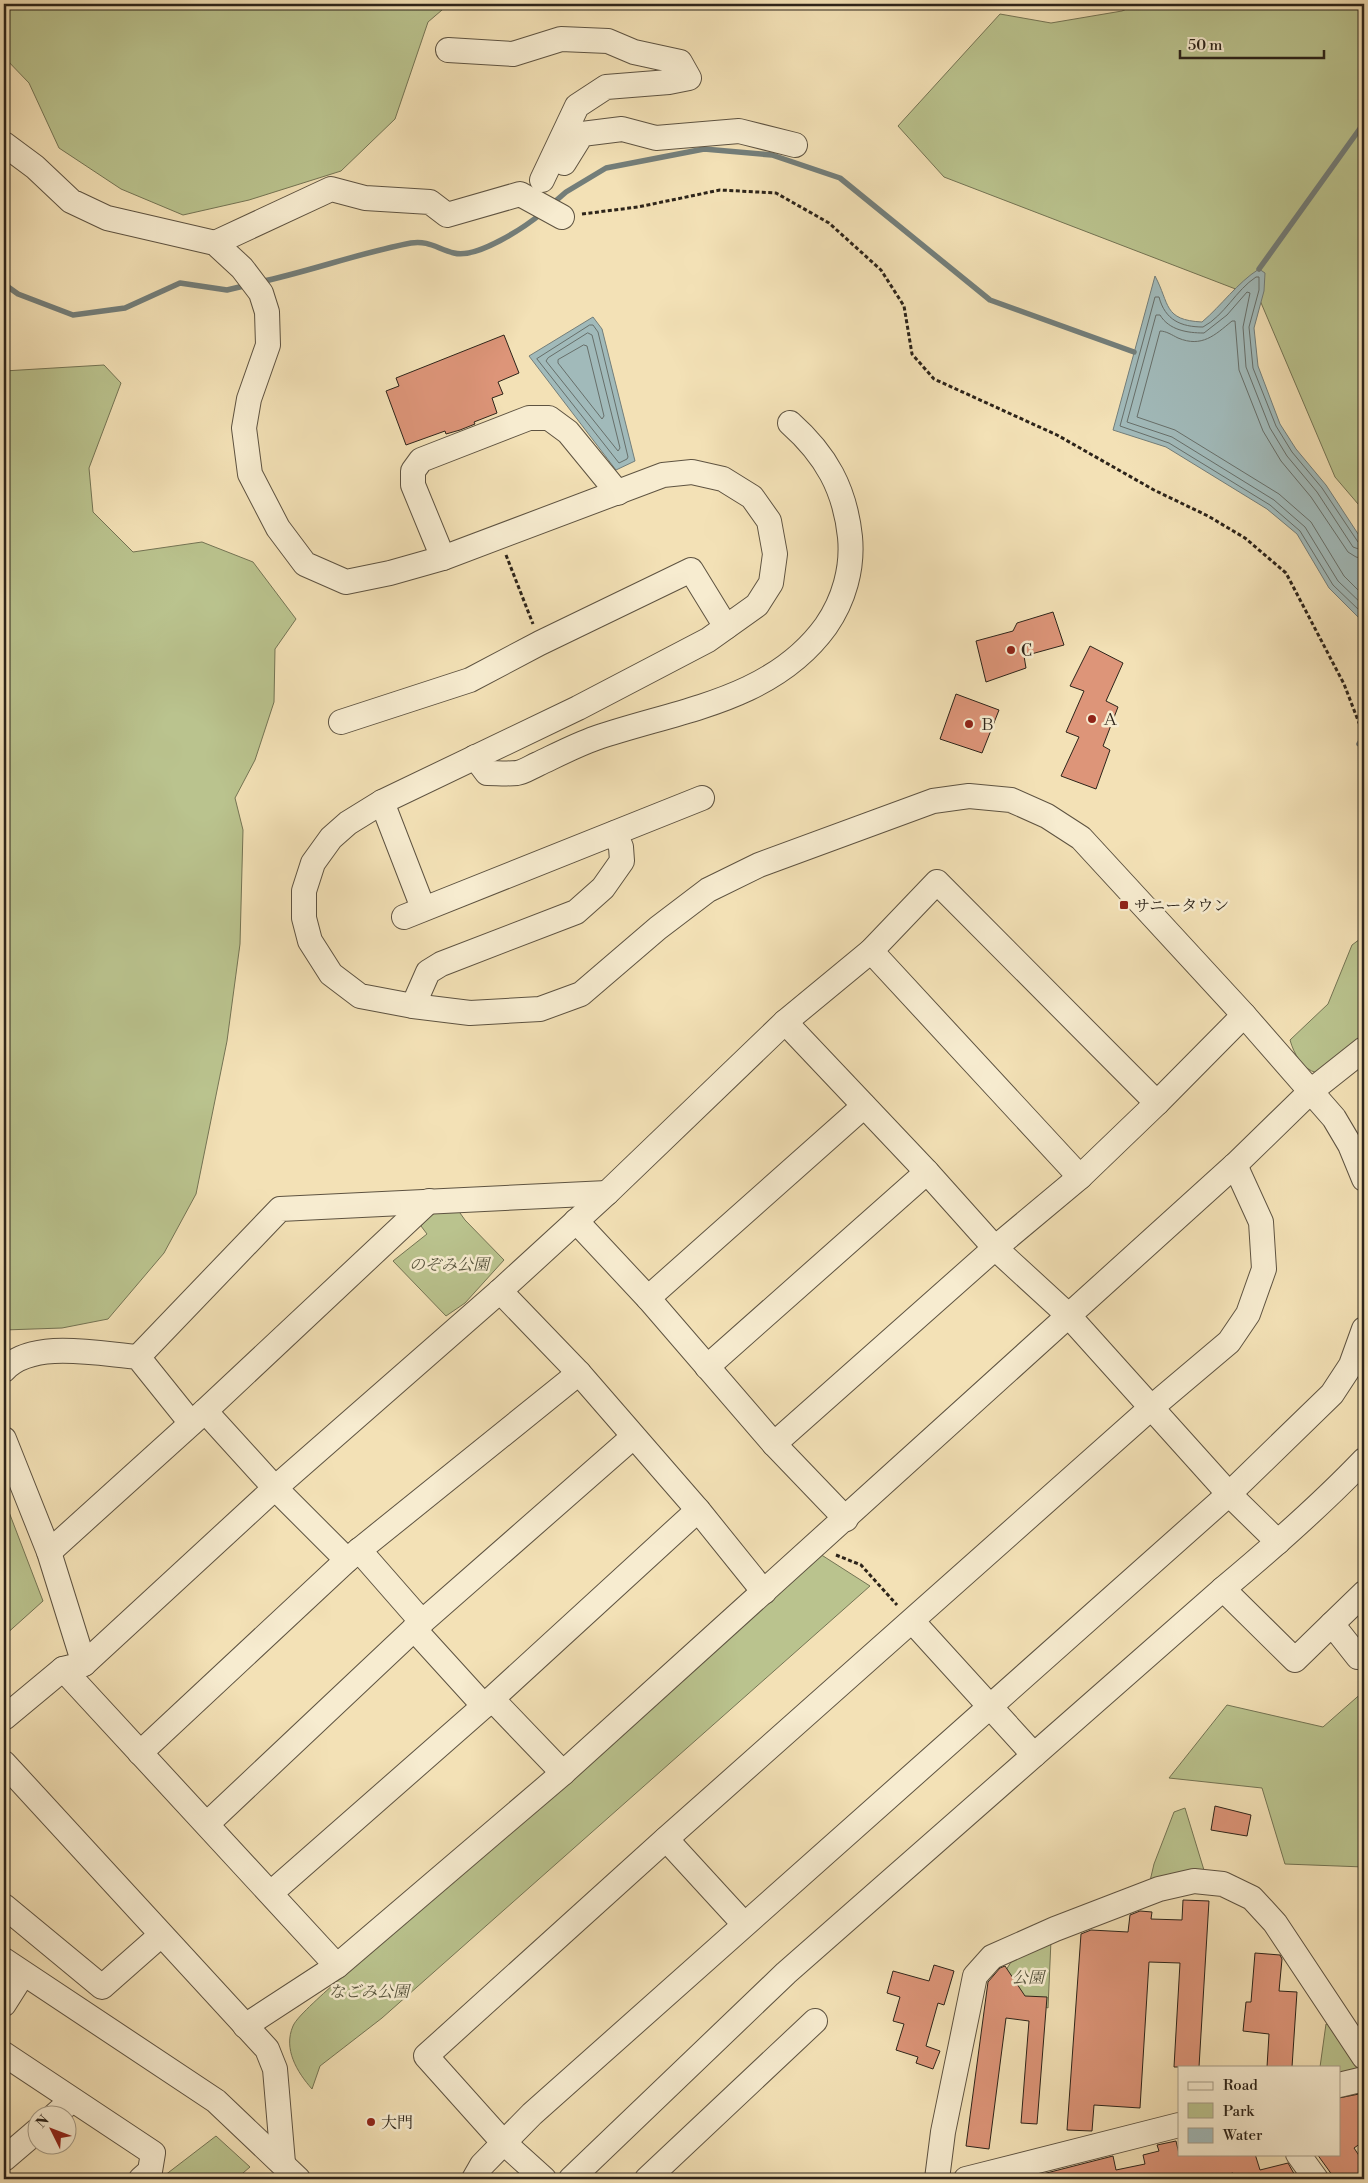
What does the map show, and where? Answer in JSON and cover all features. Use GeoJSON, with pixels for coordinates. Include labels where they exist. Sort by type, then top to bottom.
{"type":"FeatureCollection","features":[{"type":"Feature","properties":{"kind":"street"},"geometry":{"type":"LineString","coordinates":[[215,243],[331,189],[365,198],[430,202],[447,215],[527,198],[542,180],[577,106],[606,87],[669,82],[689,78],[680,62],[634,52],[608,41],[561,39],[513,54],[448,50]]}},
{"type":"Feature","properties":{"kind":"street"},"geometry":{"type":"LineString","coordinates":[[542,180],[560,169],[582,134],[622,129],[656,138],[739,131],[795,145]]}},
{"type":"Feature","properties":{"kind":"street"},"geometry":{"type":"LineString","coordinates":[[4,144],[35,167],[72,200],[107,218],[215,243],[246,273],[261,294],[267,312],[268,345],[249,399],[244,428],[250,474],[278,528],[305,564],[346,582],[390,573],[443,558],[663,475],[692,472],[723,478],[752,497],[769,521],[775,554],[771,583],[757,605],[700,644],[578,708],[382,802],[348,823],[331,838],[313,863],[304,891],[304,918],[310,942],[331,974],[360,996],[414,1006],[470,1013],[540,1009],[581,994],[658,928],[708,890],[759,865],[924,805],[969,796],[1012,800],[1047,816],[1080,838],[1312,1091],[1334,1118],[1350,1145],[1364,1179]]}},
{"type":"Feature","properties":{"kind":"street"},"geometry":{"type":"LineString","coordinates":[[527,198],[560,216]]}},
{"type":"Feature","properties":{"kind":"street"},"geometry":{"type":"LineString","coordinates":[[443,558],[413,484],[412,471],[421,460],[529,418],[549,418],[568,432],[618,493]]}},
{"type":"Feature","properties":{"kind":"street"},"geometry":{"type":"LineString","coordinates":[[475,757],[487,773],[518,773],[595,738],[693,709],[747,690],[782,671],[812,644],[832,616],[845,591],[851,548],[848,512],[825,460],[808,439],[790,423]]}},
{"type":"Feature","properties":{"kind":"street"},"geometry":{"type":"LineString","coordinates":[[341,722],[470,680],[540,643],[692,570],[726,627]]}},
{"type":"Feature","properties":{"kind":"street"},"geometry":{"type":"LineString","coordinates":[[382,802],[414,913],[702,798]]}},
{"type":"Feature","properties":{"kind":"street"},"geometry":{"type":"LineString","coordinates":[[414,1006],[428,972],[441,964],[576,912],[603,888],[622,861],[620,846],[615,833]]}},
{"type":"Feature","properties":{"kind":"street"},"geometry":{"type":"LineString","coordinates":[[4,1718],[74,1667],[500,1291],[607,1193],[785,1022],[871,951],[937,882],[1157,1103]]}},
{"type":"Feature","properties":{"kind":"street"},"geometry":{"type":"LineString","coordinates":[[871,951],[1080,1177]]}},
{"type":"Feature","properties":{"kind":"street"},"geometry":{"type":"LineString","coordinates":[[774,1444],[995,1248],[1080,1177],[1244,1015]]}},
{"type":"Feature","properties":{"kind":"street"},"geometry":{"type":"LineString","coordinates":[[785,1022],[927,1172],[995,1248],[1068,1315],[1229,1494],[1278,1542]]}},
{"type":"Feature","properties":{"kind":"street"},"geometry":{"type":"LineString","coordinates":[[245,2026],[337,1966],[563,1773],[820,1543],[1068,1315],[1235,1165],[1312,1091],[1364,1050]]}},
{"type":"Feature","properties":{"kind":"street"},"geometry":{"type":"LineString","coordinates":[[648,1298],[864,1106]]}},
{"type":"Feature","properties":{"kind":"street"},"geometry":{"type":"LineString","coordinates":[[544,2179],[503,2142],[426,2056],[666,1839],[1229,1342],[1248,1314],[1264,1269],[1261,1222],[1235,1165]]}},
{"type":"Feature","properties":{"kind":"street"},"geometry":{"type":"LineString","coordinates":[[707,1367],[927,1172]]}},
{"type":"Feature","properties":{"kind":"street"},"geometry":{"type":"LineString","coordinates":[[138,1357],[280,1209],[607,1193]]}},
{"type":"Feature","properties":{"kind":"street"},"geometry":{"type":"LineString","coordinates":[[49,1552],[198,1417],[429,1201]]}},
{"type":"Feature","properties":{"kind":"street"},"geometry":{"type":"LineString","coordinates":[[576,1222],[648,1298],[774,1444],[846,1519]]}},
{"type":"Feature","properties":{"kind":"street"},"geometry":{"type":"LineString","coordinates":[[500,1291],[579,1373],[698,1510],[764,1592]]}},
{"type":"Feature","properties":{"kind":"street"},"geometry":{"type":"LineString","coordinates":[[474,2179],[482,2166],[503,2142],[532,2114],[1229,1494],[1332,1394],[1351,1364],[1364,1329]]}},
{"type":"Feature","properties":{"kind":"street"},"geometry":{"type":"LineString","coordinates":[[4,1370],[12,1361],[20,1357],[53,1350],[138,1357],[198,1417],[275,1488],[353,1555],[488,1703],[563,1773]]}},
{"type":"Feature","properties":{"kind":"street"},"geometry":{"type":"LineString","coordinates":[[140,1753],[353,1555],[579,1373]]}},
{"type":"Feature","properties":{"kind":"street"},"geometry":{"type":"LineString","coordinates":[[207,1824],[418,1626],[633,1437]]}},
{"type":"Feature","properties":{"kind":"street"},"geometry":{"type":"LineString","coordinates":[[4,1439],[49,1552],[74,1667],[140,1753],[337,1966]]}},
{"type":"Feature","properties":{"kind":"street"},"geometry":{"type":"LineString","coordinates":[[571,2179],[786,1973],[1222,1589],[1278,1542],[1330,1495],[1364,1460]]}},
{"type":"Feature","properties":{"kind":"street"},"geometry":{"type":"LineString","coordinates":[[271,1894],[488,1703],[698,1510]]}},
{"type":"Feature","properties":{"kind":"street"},"geometry":{"type":"LineString","coordinates":[[1222,1589],[1295,1660],[1364,1593]]}},
{"type":"Feature","properties":{"kind":"street"},"geometry":{"type":"LineString","coordinates":[[913,1622],[1034,1755]]}},
{"type":"Feature","properties":{"kind":"street"},"geometry":{"type":"LineString","coordinates":[[1332,1624],[1358,1657],[1364,1656]]}},
{"type":"Feature","properties":{"kind":"street"},"geometry":{"type":"LineString","coordinates":[[4,1763],[267,2050],[275,2069],[290,2171]]}},
{"type":"Feature","properties":{"kind":"street"},"geometry":{"type":"LineString","coordinates":[[666,1839],[744,1924]]}},
{"type":"Feature","properties":{"kind":"street"},"geometry":{"type":"LineString","coordinates":[[937,2179],[943,2132],[975,1976],[992,1957],[1054,1929],[1159,1889],[1194,1881],[1223,1884],[1252,1898],[1275,1923],[1364,2056]]}},
{"type":"Feature","properties":{"kind":"street"},"geometry":{"type":"LineString","coordinates":[[4,1906],[102,1987],[161,1935]]}},
{"type":"Feature","properties":{"kind":"street"},"geometry":{"type":"LineString","coordinates":[[4,1960],[22,1974],[216,2101],[290,2171]]}},
{"type":"Feature","properties":{"kind":"street"},"geometry":{"type":"LineString","coordinates":[[4,2004],[22,1974]]}},
{"type":"Feature","properties":{"kind":"street"},"geometry":{"type":"LineString","coordinates":[[646,2179],[815,2021]]}},
{"type":"Feature","properties":{"kind":"street"},"geometry":{"type":"LineString","coordinates":[[4,2054],[153,2153],[150,2171],[141,2179]]}},
{"type":"Feature","properties":{"kind":"street"},"geometry":{"type":"LineString","coordinates":[[1340,2085],[1364,2079]]}},
{"type":"Feature","properties":{"kind":"street"},"geometry":{"type":"LineString","coordinates":[[65,2106],[72,2100]]}},
{"type":"Feature","properties":{"kind":"street"},"geometry":{"type":"LineString","coordinates":[[966,2179],[1178,2125]]}},
{"type":"Feature","properties":{"kind":"street"},"geometry":{"type":"LineString","coordinates":[[4,2159],[28,2139]]}},
{"type":"Feature","properties":{"kind":"street"},"geometry":{"type":"LineString","coordinates":[[1299,2156],[1316,2179]]}},
{"type":"Feature","properties":{"kind":"path"},"geometry":{"type":"LineString","coordinates":[[560,216],[638,207],[720,190],[776,194],[829,223],[881,270],[904,306],[912,354],[934,379],[1057,435],[1154,490],[1208,516],[1245,538],[1286,573],[1344,684],[1359,723],[1364,725]]}},
{"type":"Feature","properties":{"kind":"path"},"geometry":{"type":"LineString","coordinates":[[499,537],[540,643]]}},
{"type":"Feature","properties":{"kind":"path"},"geometry":{"type":"LineString","coordinates":[[820,1543],[832,1554],[861,1565],[913,1622]]}},
{"type":"Feature","properties":{"kind":"green space"},"geometry":{"type":"Polygon","coordinates":[[[4,4],[449,4],[428,22],[395,119],[341,171],[249,200],[183,215],[121,189],[59,148],[29,83],[4,57],[4,4]]]}},
{"type":"Feature","properties":{"kind":"green space"},"geometry":{"type":"Polygon","coordinates":[[[1138,4],[1364,4],[1364,511],[1335,477],[1259,298],[944,177],[898,126],[1000,14],[1051,23],[1122,11],[1138,4]]]}},
{"type":"Feature","properties":{"kind":"green space"},"geometry":{"type":"Polygon","coordinates":[[[104,365],[121,383],[89,468],[93,512],[133,552],[202,542],[253,562],[296,619],[275,649],[274,702],[255,760],[235,798],[243,830],[240,944],[227,1041],[196,1194],[164,1253],[108,1319],[62,1328],[4,1330],[4,371],[104,365]]]}},
{"type":"Feature","properties":{"kind":"green space"},"geometry":{"type":"Polygon","coordinates":[[[1364,936],[1364,1035],[1344,1055],[1317,1073],[1307,1068],[1299,1060],[1290,1040],[1328,1004],[1352,945],[1364,936]]]}},
{"type":"Feature","properties":{"kind":"green space","name":"のぞみ公園"},"geometry":{"type":"Polygon","coordinates":[[[455,1206],[465,1220],[504,1260],[465,1303],[446,1316],[393,1261],[427,1234],[421,1226],[432,1212],[455,1206]]]}},
{"type":"Feature","properties":{"kind":"green space"},"geometry":{"type":"Polygon","coordinates":[[[4,1499],[43,1601],[4,1636],[4,1499]]]}},
{"type":"Feature","properties":{"kind":"green space","name":"なごみ公園"},"geometry":{"type":"Polygon","coordinates":[[[820,1554],[870,1586],[382,2018],[320,2066],[312,2089],[297,2068],[291,2052],[290,2035],[293,2026],[300,2016],[337,1981],[820,1554]]]}},
{"type":"Feature","properties":{"kind":"green space"},"geometry":{"type":"Polygon","coordinates":[[[1364,1691],[1364,1867],[1285,1864],[1262,1788],[1169,1778],[1227,1705],[1323,1727],[1364,1691]]]}},
{"type":"Feature","properties":{"kind":"green space"},"geometry":{"type":"Polygon","coordinates":[[[1185,1808],[1207,1880],[1150,1881],[1154,1864],[1174,1812],[1185,1808]]]}},
{"type":"Feature","properties":{"kind":"green space","name":"公園"},"geometry":{"type":"Polygon","coordinates":[[[1051,1940],[1048,2008],[1041,2005],[1019,2007],[1003,1975],[1011,1962],[1051,1940]]]}},
{"type":"Feature","properties":{"kind":"green space"},"geometry":{"type":"Polygon","coordinates":[[[1326,2024],[1332,2026],[1364,2073],[1340,2083],[1340,2066],[1320,2066],[1326,2024]]]}},
{"type":"Feature","properties":{"kind":"green space"},"geometry":{"type":"Polygon","coordinates":[[[216,2136],[250,2167],[236,2179],[160,2179],[216,2136]]]}},
{"type":"Feature","properties":{"kind":"water"},"geometry":{"type":"Polygon","coordinates":[[[1259,269],[1265,273],[1264,291],[1254,328],[1258,366],[1280,424],[1296,449],[1326,485],[1364,543],[1364,617],[1358,617],[1329,588],[1297,534],[1267,509],[1166,447],[1113,430],[1155,276],[1166,302],[1174,314],[1189,321],[1202,322],[1259,269]]]}},
{"type":"Feature","properties":{"kind":"water"},"geometry":{"type":"Polygon","coordinates":[[[593,317],[602,329],[635,461],[616,470],[529,356],[593,317]]]}},
{"type":"Feature","properties":{"kind":"building"},"geometry":{"type":"Polygon","coordinates":[[[504,335],[519,373],[498,382],[503,394],[492,398],[497,413],[460,430],[446,434],[445,431],[406,445],[386,391],[399,386],[396,378],[504,335]]]}},
{"type":"Feature","properties":{"kind":"building","name":"C"},"geometry":{"type":"Polygon","coordinates":[[[1053,612],[1064,645],[1024,656],[1026,668],[986,682],[976,641],[1013,631],[1017,623],[1053,612]]]}},
{"type":"Feature","properties":{"kind":"building","name":"Ａ"},"geometry":{"type":"Polygon","coordinates":[[[1090,646],[1123,663],[1106,701],[1118,707],[1103,746],[1110,750],[1096,789],[1061,776],[1079,737],[1066,732],[1084,691],[1070,686],[1090,646]]]}},
{"type":"Feature","properties":{"kind":"building","name":"Ｂ"},"geometry":{"type":"Polygon","coordinates":[[[956,694],[999,710],[982,753],[940,739],[956,694]]]}},
{"type":"Feature","properties":{"kind":"building"},"geometry":{"type":"Polygon","coordinates":[[[1215,1806],[1251,1815],[1247,1836],[1211,1830],[1215,1806]]]}},
{"type":"Feature","properties":{"kind":"building"},"geometry":{"type":"Polygon","coordinates":[[[1183,1900],[1209,1901],[1199,2066],[1174,2067],[1180,1963],[1149,1962],[1140,2108],[1094,2105],[1092,2131],[1067,2130],[1081,1934],[1091,1930],[1128,1932],[1130,1915],[1140,1911],[1152,1912],[1151,1919],[1182,1920],[1183,1900]]]}},
{"type":"Feature","properties":{"kind":"building"},"geometry":{"type":"Polygon","coordinates":[[[1255,1953],[1280,1955],[1282,1959],[1279,1991],[1297,1992],[1292,2066],[1267,2066],[1269,2034],[1243,2031],[1246,2002],[1251,2002],[1255,1953]]]}},
{"type":"Feature","properties":{"kind":"building"},"geometry":{"type":"Polygon","coordinates":[[[934,1965],[954,1971],[944,2005],[938,2003],[926,2046],[940,2051],[933,2069],[916,2063],[918,2057],[896,2050],[904,2024],[893,2021],[900,1997],[887,1993],[893,1971],[929,1981],[934,1965]]]}},
{"type":"Feature","properties":{"kind":"building"},"geometry":{"type":"Polygon","coordinates":[[[1005,1966],[1025,1996],[1047,1997],[1037,2124],[1021,2123],[1029,2021],[1006,2018],[989,2149],[966,2146],[988,1982],[1000,1968],[1005,1966]]]}},
{"type":"Feature","properties":{"kind":"building"},"geometry":{"type":"Polygon","coordinates":[[[1364,2093],[1364,2141],[1354,2148],[1364,2163],[1364,2179],[1335,2179],[1318,2156],[1340,2156],[1340,2098],[1364,2093]]]}},
{"type":"Feature","properties":{"kind":"building"},"geometry":{"type":"Polygon","coordinates":[[[1176,2141],[1178,2156],[1256,2156],[1260,2170],[1288,2163],[1297,2179],[1234,2179],[1233,2173],[1207,2179],[1027,2179],[1113,2156],[1116,2170],[1145,2164],[1143,2155],[1159,2151],[1157,2145],[1176,2141]]]}},
{"type":"Feature","properties":{"kind":"waterway"},"geometry":{"type":"LineString","coordinates":[[1259,269],[1364,123]]}},
{"type":"Feature","properties":{"kind":"waterway"},"geometry":{"type":"LineString","coordinates":[[551,205],[566,192],[606,168],[704,149],[772,155],[840,178],[990,300],[1134,352]]}},
{"type":"Feature","properties":{"kind":"waterway"},"geometry":{"type":"LineString","coordinates":[[260,282],[417,242],[454,253],[464,254],[487,247],[513,233],[542,213]]}},
{"type":"Feature","properties":{"kind":"waterway"},"geometry":{"type":"LineString","coordinates":[[4,284],[18,294],[73,315],[125,308],[180,283],[227,290],[248,285]]}},
{"type":"Feature","properties":{"kind":"waterway"},"geometry":{"type":"LineString","coordinates":[[1359,744],[1364,736]]}},
{"type":"Feature","properties":{"kind":"place","name":"C"},"geometry":{"type":"Point","coordinates":[1011,650]}},
{"type":"Feature","properties":{"kind":"place","name":"Ａ"},"geometry":{"type":"Point","coordinates":[1092,719]}},
{"type":"Feature","properties":{"kind":"place","name":"Ｂ"},"geometry":{"type":"Point","coordinates":[969,724]}},
{"type":"Feature","properties":{"kind":"place","name":"サニータウン"},"geometry":{"type":"Point","coordinates":[1124,905]}},
{"type":"Feature","properties":{"kind":"place","name":"大門"},"geometry":{"type":"Point","coordinates":[371,2122]}}]}
